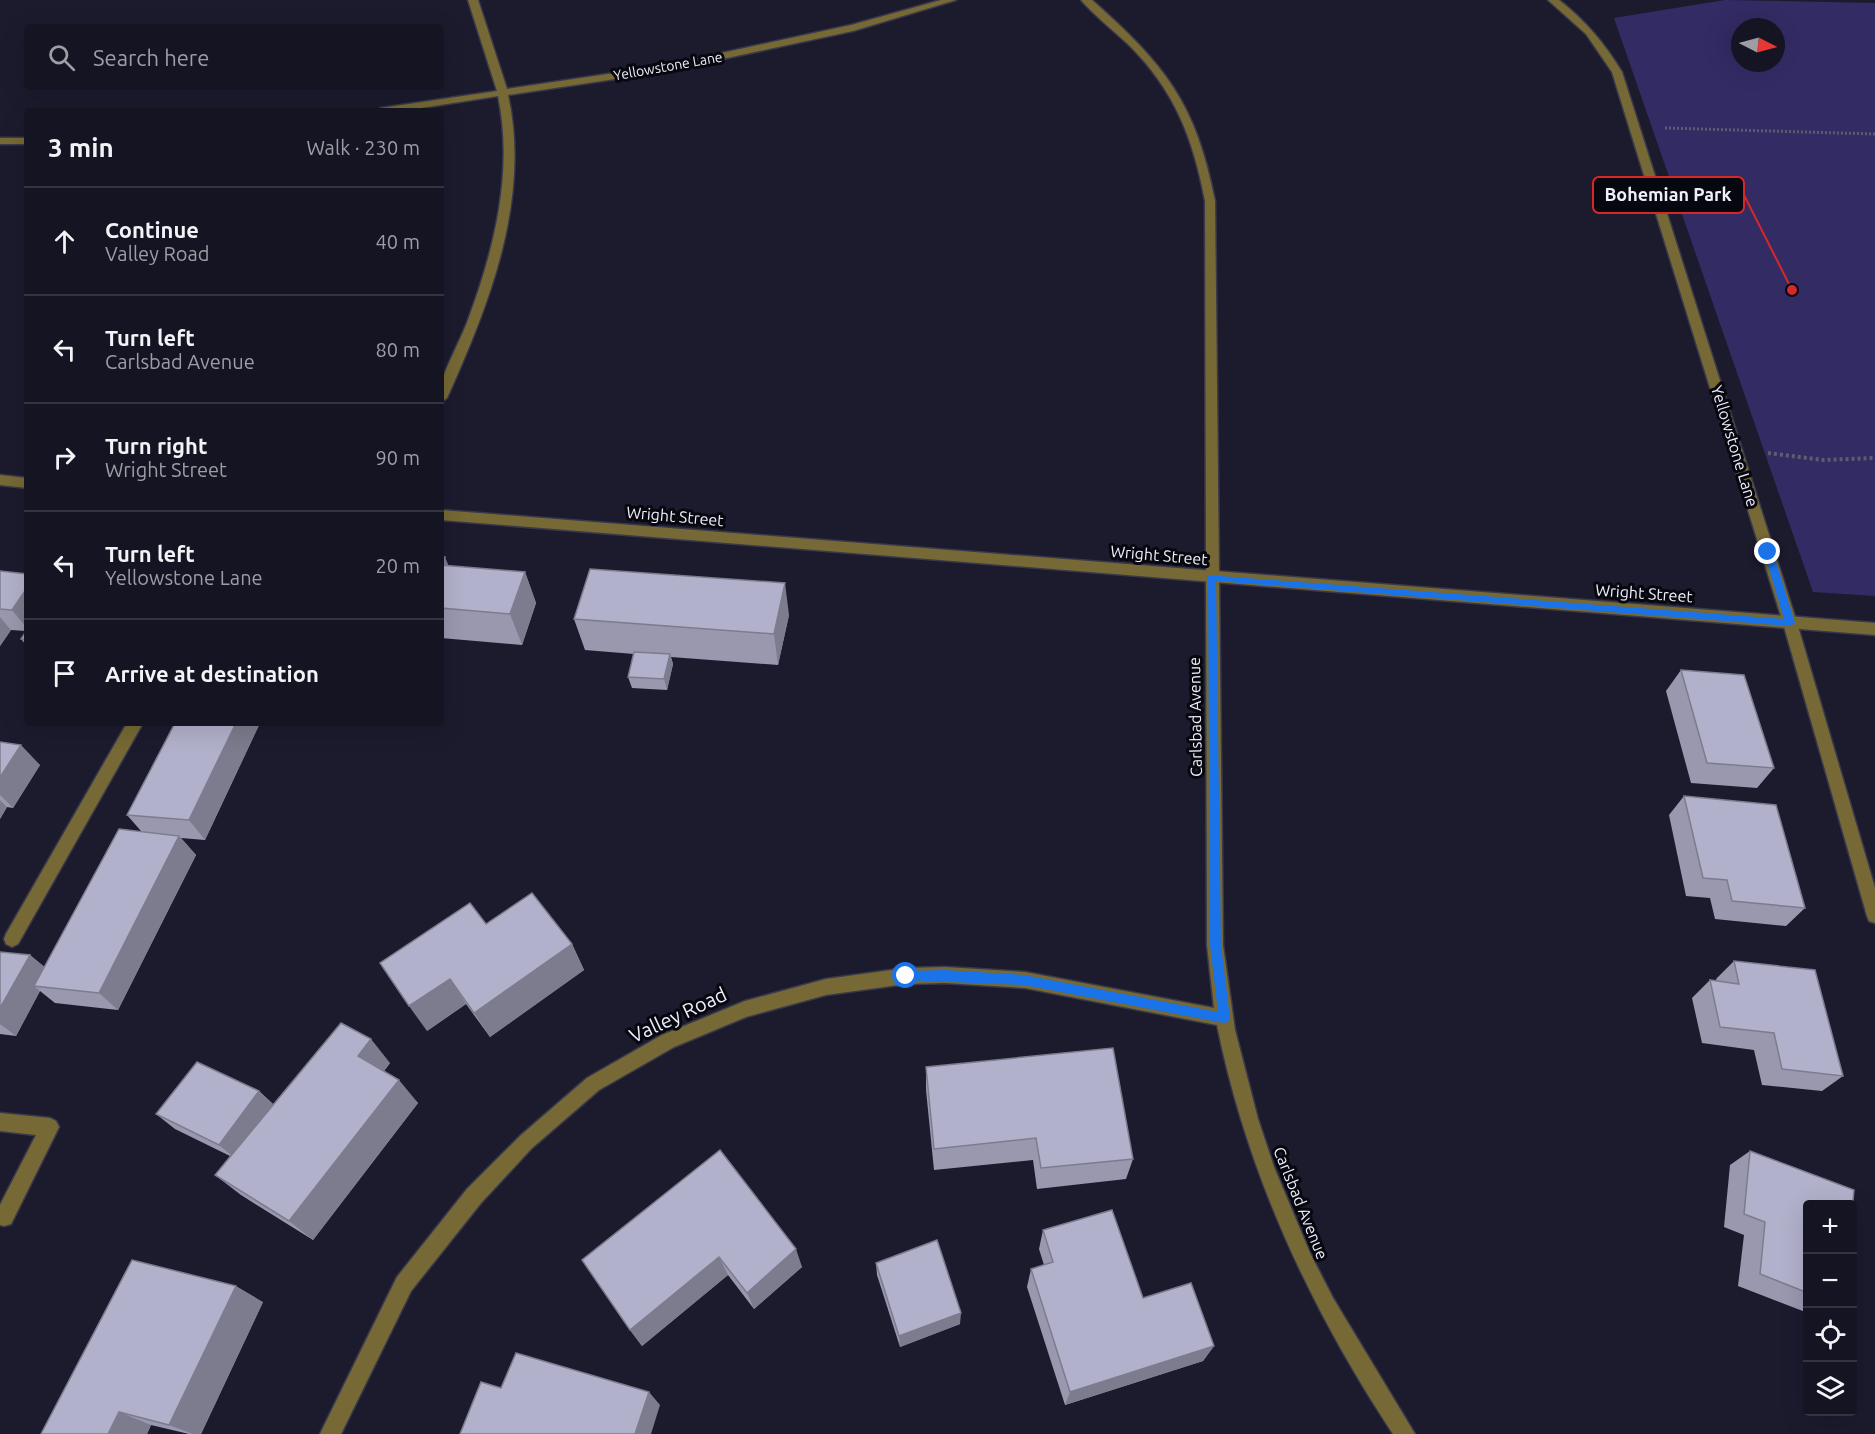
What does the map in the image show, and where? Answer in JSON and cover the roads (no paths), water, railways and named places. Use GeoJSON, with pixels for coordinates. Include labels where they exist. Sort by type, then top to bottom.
{"type":"FeatureCollection","features":[{"type":"Feature","properties":{"kind":"street"},"geometry":{"type":"LineString","coordinates":[[444,391],[482,297],[500,235],[509,172],[508,124],[503,93],[473,0]]}},
{"type":"Feature","properties":{"kind":"street","name":"Yellowstone Lane"},"geometry":{"type":"LineString","coordinates":[[401,108],[662,69],[853,28],[951,0]]}},
{"type":"Feature","properties":{"kind":"street","name":"Carlsbad Avenue"},"geometry":{"type":"LineString","coordinates":[[1086,0],[1124,33],[1162,78],[1192,127],[1204,163],[1210,201],[1215,945],[1224,1018],[1245,1107],[1275,1196],[1318,1291],[1373,1387],[1405,1434]]}},
{"type":"Feature","properties":{"kind":"street","name":"Yellowstone Lane"},"geometry":{"type":"LineString","coordinates":[[1553,0],[1589,30],[1617,72],[1790,623],[1875,916]]}},
{"type":"Feature","properties":{"kind":"street"},"geometry":{"type":"LineString","coordinates":[[0,141],[24,141]]}},
{"type":"Feature","properties":{"kind":"street"},"geometry":{"type":"LineString","coordinates":[[0,480],[24,483]]}},
{"type":"Feature","properties":{"kind":"street","name":"Wright Street"},"geometry":{"type":"LineString","coordinates":[[444,515],[1875,629]]}},
{"type":"Feature","properties":{"kind":"street"},"geometry":{"type":"LineString","coordinates":[[12,939],[133,726]]}},
{"type":"Feature","properties":{"kind":"street","name":"Valley Road"},"geometry":{"type":"LineString","coordinates":[[330,1434],[404,1284],[474,1196],[526,1142],[593,1084],[668,1041],[745,1009],[826,987],[906,976],[945,975],[1024,980],[1224,1018]]}},
{"type":"Feature","properties":{"kind":"street"},"geometry":{"type":"LineString","coordinates":[[0,1122],[50,1126],[4,1217]]}},
{"type":"Feature","properties":{"kind":"place","name":"Bohemian Park"},"geometry":{"type":"Point","coordinates":[1792,290]}}]}
